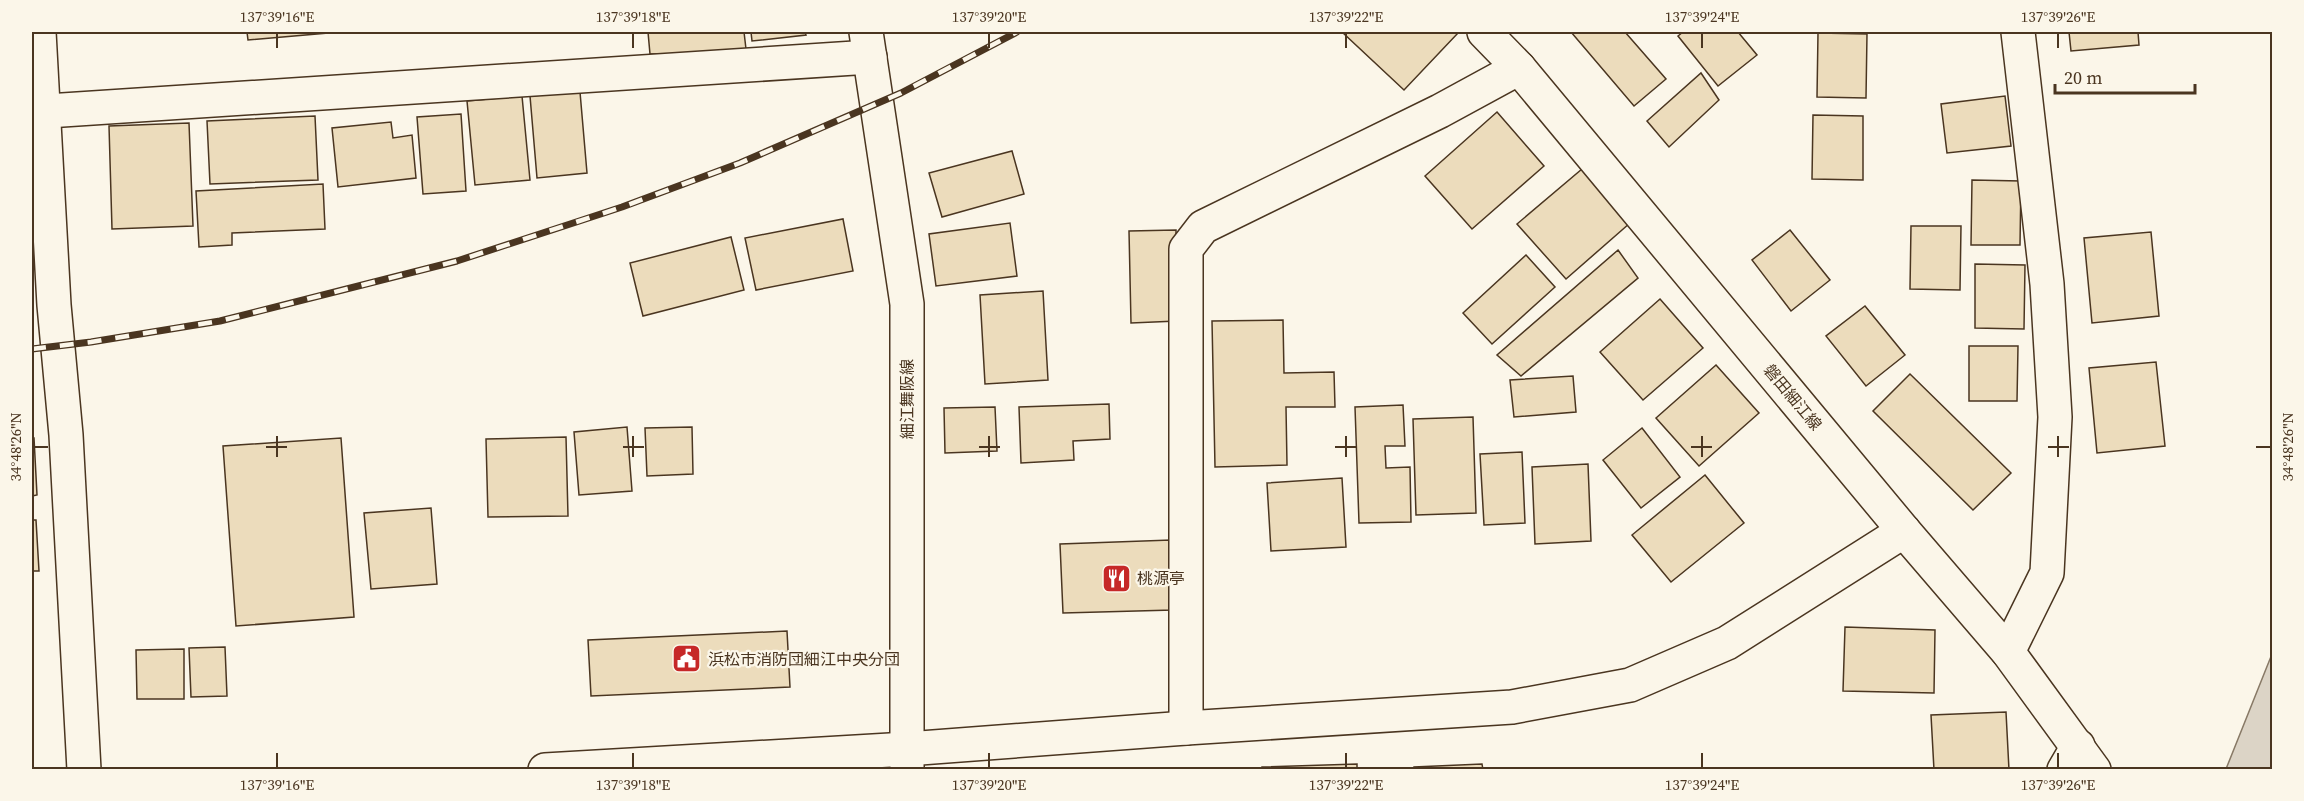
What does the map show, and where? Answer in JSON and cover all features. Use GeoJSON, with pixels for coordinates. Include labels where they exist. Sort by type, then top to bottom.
{"type":"FeatureCollection","features":[{"type":"Feature","properties":{"kind":"street"},"geometry":{"type":"LineString","coordinates":[[39,32],[38,112],[66,435],[84,770]]}},
{"type":"Feature","properties":{"kind":"street"},"geometry":{"type":"LineString","coordinates":[[2008,652],[2047,573],[2055,417],[2047,284],[2018,32]]}},
{"type":"Feature","properties":{"kind":"street","name":"磐田細江線"},"geometry":{"type":"LineString","coordinates":[[1492,34],[1904,531],[2008,652],[2079,762]]}},
{"type":"Feature","properties":{"kind":"street"},"geometry":{"type":"LineString","coordinates":[[38,112],[868,44]]}},
{"type":"Feature","properties":{"kind":"street","name":"細江舞阪線"},"geometry":{"type":"LineString","coordinates":[[868,44],[907,304],[907,759]]}},
{"type":"Feature","properties":{"kind":"street"},"geometry":{"type":"LineString","coordinates":[[1186,728],[1186,249],[1203,227],[1429,117],[1519,68]]}},
{"type":"Feature","properties":{"kind":"street"},"geometry":{"type":"LineString","coordinates":[[545,770],[907,759],[1186,728],[1512,707],[1630,685],[1726,643],[1904,531]]}},
{"type":"Feature","properties":{"kind":"shaded area"},"geometry":{"type":"Polygon","coordinates":[[[2272,654],[2272,769],[2226,769],[2272,654]]]}},
{"type":"Feature","properties":{"kind":"building"},"geometry":{"type":"Polygon","coordinates":[[[247,32],[328,32],[328,33],[248,40],[247,32]]]}},
{"type":"Feature","properties":{"kind":"building"},"geometry":{"type":"Polygon","coordinates":[[[648,32],[744,32],[746,49],[705,54],[650,54],[648,32]]]}},
{"type":"Feature","properties":{"kind":"building"},"geometry":{"type":"Polygon","coordinates":[[[751,32],[805,32],[806,35],[752,41],[751,32]]]}},
{"type":"Feature","properties":{"kind":"building"},"geometry":{"type":"Polygon","coordinates":[[[1342,32],[1456,32],[1458,33],[1404,90],[1342,32]]]}},
{"type":"Feature","properties":{"kind":"building"},"geometry":{"type":"Polygon","coordinates":[[[1571,32],[1625,32],[1666,79],[1634,106],[1571,32]]]}},
{"type":"Feature","properties":{"kind":"building"},"geometry":{"type":"Polygon","coordinates":[[[1683,32],[1738,32],[1757,55],[1718,86],[1678,36],[1683,32]]]}},
{"type":"Feature","properties":{"kind":"building"},"geometry":{"type":"Polygon","coordinates":[[[2069,32],[2138,32],[2139,45],[2071,51],[2069,32]]]}},
{"type":"Feature","properties":{"kind":"building"},"geometry":{"type":"Polygon","coordinates":[[[1818,33],[1867,34],[1866,98],[1817,97],[1818,33]]]}},
{"type":"Feature","properties":{"kind":"building"},"geometry":{"type":"Polygon","coordinates":[[[1701,73],[1719,100],[1669,147],[1647,121],[1701,73]]]}},
{"type":"Feature","properties":{"kind":"building"},"geometry":{"type":"Polygon","coordinates":[[[580,92],[587,173],[537,178],[530,96],[580,92]]]}},
{"type":"Feature","properties":{"kind":"building"},"geometry":{"type":"Polygon","coordinates":[[[522,96],[530,180],[475,185],[467,101],[522,96]]]}},
{"type":"Feature","properties":{"kind":"building"},"geometry":{"type":"Polygon","coordinates":[[[2005,96],[2011,146],[1947,153],[1941,104],[2005,96]]]}},
{"type":"Feature","properties":{"kind":"building"},"geometry":{"type":"Polygon","coordinates":[[[1497,112],[1544,166],[1472,229],[1425,176],[1497,112]]]}},
{"type":"Feature","properties":{"kind":"building"},"geometry":{"type":"Polygon","coordinates":[[[461,114],[466,191],[423,194],[417,117],[461,114]]]}},
{"type":"Feature","properties":{"kind":"building"},"geometry":{"type":"Polygon","coordinates":[[[1813,115],[1863,116],[1863,180],[1812,179],[1813,115]]]}},
{"type":"Feature","properties":{"kind":"building"},"geometry":{"type":"Polygon","coordinates":[[[315,116],[318,180],[210,184],[207,121],[315,116]]]}},
{"type":"Feature","properties":{"kind":"building"},"geometry":{"type":"Polygon","coordinates":[[[391,122],[393,138],[412,135],[416,178],[338,187],[332,128],[391,122]]]}},
{"type":"Feature","properties":{"kind":"building"},"geometry":{"type":"Polygon","coordinates":[[[189,123],[193,226],[112,229],[109,126],[189,123]]]}},
{"type":"Feature","properties":{"kind":"building"},"geometry":{"type":"Polygon","coordinates":[[[1012,151],[1024,194],[942,217],[929,173],[1012,151]]]}},
{"type":"Feature","properties":{"kind":"building"},"geometry":{"type":"Polygon","coordinates":[[[1582,169],[1630,223],[1566,279],[1517,224],[1582,169]]]}},
{"type":"Feature","properties":{"kind":"building"},"geometry":{"type":"Polygon","coordinates":[[[1972,180],[2021,181],[2020,245],[1971,245],[1972,180]]]}},
{"type":"Feature","properties":{"kind":"building"},"geometry":{"type":"Polygon","coordinates":[[[323,184],[325,229],[232,233],[232,245],[199,247],[196,191],[323,184]]]}},
{"type":"Feature","properties":{"kind":"building"},"geometry":{"type":"Polygon","coordinates":[[[843,219],[853,271],[756,290],[745,238],[843,219]]]}},
{"type":"Feature","properties":{"kind":"building"},"geometry":{"type":"Polygon","coordinates":[[[1010,223],[1017,276],[936,286],[929,234],[1010,223]]]}},
{"type":"Feature","properties":{"kind":"building"},"geometry":{"type":"Polygon","coordinates":[[[1911,226],[1961,226],[1960,290],[1910,289],[1911,226]]]}},
{"type":"Feature","properties":{"kind":"building"},"geometry":{"type":"Polygon","coordinates":[[[1176,230],[1177,321],[1131,323],[1129,231],[1176,230]]]}},
{"type":"Feature","properties":{"kind":"building"},"geometry":{"type":"Polygon","coordinates":[[[1790,230],[1830,280],[1791,311],[1752,260],[1790,230]]]}},
{"type":"Feature","properties":{"kind":"building"},"geometry":{"type":"Polygon","coordinates":[[[2151,232],[2159,316],[2092,323],[2084,238],[2151,232]]]}},
{"type":"Feature","properties":{"kind":"building"},"geometry":{"type":"Polygon","coordinates":[[[731,237],[744,290],[643,316],[630,263],[731,237]]]}},
{"type":"Feature","properties":{"kind":"building"},"geometry":{"type":"Polygon","coordinates":[[[1618,250],[1638,278],[1521,376],[1497,355],[1618,250]]]}},
{"type":"Feature","properties":{"kind":"building"},"geometry":{"type":"Polygon","coordinates":[[[1526,255],[1555,287],[1492,344],[1463,313],[1526,255]]]}},
{"type":"Feature","properties":{"kind":"building"},"geometry":{"type":"Polygon","coordinates":[[[1975,264],[2025,265],[2024,329],[1975,328],[1975,264]]]}},
{"type":"Feature","properties":{"kind":"building"},"geometry":{"type":"Polygon","coordinates":[[[1043,291],[1048,380],[985,384],[980,295],[1043,291]]]}},
{"type":"Feature","properties":{"kind":"building"},"geometry":{"type":"Polygon","coordinates":[[[1660,299],[1703,348],[1643,400],[1600,352],[1660,299]]]}},
{"type":"Feature","properties":{"kind":"building"},"geometry":{"type":"Polygon","coordinates":[[[1865,306],[1905,355],[1866,386],[1826,336],[1865,306]]]}},
{"type":"Feature","properties":{"kind":"building"},"geometry":{"type":"Polygon","coordinates":[[[1283,320],[1284,373],[1334,372],[1335,407],[1286,407],[1287,465],[1215,467],[1212,321],[1283,320]]]}},
{"type":"Feature","properties":{"kind":"building"},"geometry":{"type":"Polygon","coordinates":[[[1969,346],[2018,346],[2017,401],[1969,401],[1969,346]]]}},
{"type":"Feature","properties":{"kind":"building"},"geometry":{"type":"Polygon","coordinates":[[[2156,362],[2165,446],[2097,453],[2089,368],[2156,362]]]}},
{"type":"Feature","properties":{"kind":"building"},"geometry":{"type":"Polygon","coordinates":[[[1716,365],[1759,413],[1699,466],[1656,418],[1716,365]]]}},
{"type":"Feature","properties":{"kind":"building"},"geometry":{"type":"Polygon","coordinates":[[[1910,374],[2011,473],[1973,510],[1873,411],[1910,374]]]}},
{"type":"Feature","properties":{"kind":"building"},"geometry":{"type":"Polygon","coordinates":[[[1573,376],[1576,412],[1514,417],[1510,380],[1573,376]]]}},
{"type":"Feature","properties":{"kind":"building"},"geometry":{"type":"Polygon","coordinates":[[[1109,404],[1110,439],[1073,441],[1074,460],[1021,463],[1019,407],[1109,404]]]}},
{"type":"Feature","properties":{"kind":"building"},"geometry":{"type":"Polygon","coordinates":[[[1403,405],[1405,446],[1385,446],[1386,468],[1410,467],[1411,522],[1359,523],[1355,407],[1403,405]]]}},
{"type":"Feature","properties":{"kind":"building"},"geometry":{"type":"Polygon","coordinates":[[[995,407],[997,451],[945,453],[944,408],[995,407]]]}},
{"type":"Feature","properties":{"kind":"building"},"geometry":{"type":"Polygon","coordinates":[[[1473,417],[1476,513],[1416,515],[1413,419],[1473,417]]]}},
{"type":"Feature","properties":{"kind":"building"},"geometry":{"type":"Polygon","coordinates":[[[627,427],[632,491],[579,495],[574,432],[627,427]]]}},
{"type":"Feature","properties":{"kind":"building"},"geometry":{"type":"Polygon","coordinates":[[[692,427],[693,474],[647,476],[645,428],[692,427]]]}},
{"type":"Feature","properties":{"kind":"building"},"geometry":{"type":"Polygon","coordinates":[[[1642,428],[1680,477],[1641,508],[1603,460],[1642,428]]]}},
{"type":"Feature","properties":{"kind":"building"},"geometry":{"type":"Polygon","coordinates":[[[566,437],[568,516],[488,517],[486,439],[566,437]]]}},
{"type":"Feature","properties":{"kind":"building"},"geometry":{"type":"Polygon","coordinates":[[[32,438],[34,438],[37,495],[32,496],[32,438]]]}},
{"type":"Feature","properties":{"kind":"building"},"geometry":{"type":"Polygon","coordinates":[[[341,438],[354,617],[236,626],[223,446],[341,438]]]}},
{"type":"Feature","properties":{"kind":"building"},"geometry":{"type":"Polygon","coordinates":[[[1522,452],[1525,523],[1484,525],[1480,454],[1522,452]]]}},
{"type":"Feature","properties":{"kind":"building"},"geometry":{"type":"Polygon","coordinates":[[[1588,464],[1591,541],[1535,544],[1532,467],[1588,464]]]}},
{"type":"Feature","properties":{"kind":"building"},"geometry":{"type":"Polygon","coordinates":[[[1705,475],[1744,523],[1671,582],[1632,535],[1705,475]]]}},
{"type":"Feature","properties":{"kind":"building"},"geometry":{"type":"Polygon","coordinates":[[[1342,478],[1346,547],[1271,551],[1267,483],[1342,478]]]}},
{"type":"Feature","properties":{"kind":"building"},"geometry":{"type":"Polygon","coordinates":[[[431,508],[437,584],[371,589],[364,513],[431,508]]]}},
{"type":"Feature","properties":{"kind":"building"},"geometry":{"type":"Polygon","coordinates":[[[32,520],[36,520],[39,571],[32,571],[32,520]]]}},
{"type":"Feature","properties":{"kind":"building"},"geometry":{"type":"Polygon","coordinates":[[[1171,540],[1173,610],[1063,613],[1060,544],[1171,540]]]}},
{"type":"Feature","properties":{"kind":"building"},"geometry":{"type":"Polygon","coordinates":[[[1845,627],[1935,630],[1934,693],[1843,691],[1845,627]]]}},
{"type":"Feature","properties":{"kind":"building"},"geometry":{"type":"Polygon","coordinates":[[[787,631],[790,687],[591,696],[588,640],[787,631]]]}},
{"type":"Feature","properties":{"kind":"building"},"geometry":{"type":"Polygon","coordinates":[[[225,647],[227,696],[191,697],[189,648],[225,647]]]}},
{"type":"Feature","properties":{"kind":"building"},"geometry":{"type":"Polygon","coordinates":[[[184,649],[184,699],[137,699],[136,650],[184,649]]]}},
{"type":"Feature","properties":{"kind":"building"},"geometry":{"type":"Polygon","coordinates":[[[2006,712],[2009,770],[1934,770],[1931,715],[2006,712]]]}},
{"type":"Feature","properties":{"kind":"building"},"geometry":{"type":"Polygon","coordinates":[[[1357,764],[1357,770],[1262,770],[1262,767],[1357,764]]]}},
{"type":"Feature","properties":{"kind":"building"},"geometry":{"type":"Polygon","coordinates":[[[1482,764],[1483,770],[1414,770],[1414,767],[1482,764]]]}},
{"type":"Feature","properties":{"kind":"railway"},"geometry":{"type":"LineString","coordinates":[[32,349],[220,321],[457,261],[622,207],[740,163],[901,93],[1017,32]]}},
{"type":"Feature","properties":{"kind":"place","name":"桃源亭"},"geometry":{"type":"Point","coordinates":[1116,578]}},
{"type":"Feature","properties":{"kind":"place","name":"浜松市消防団細江中央分団"},"geometry":{"type":"Point","coordinates":[687,659]}}]}
